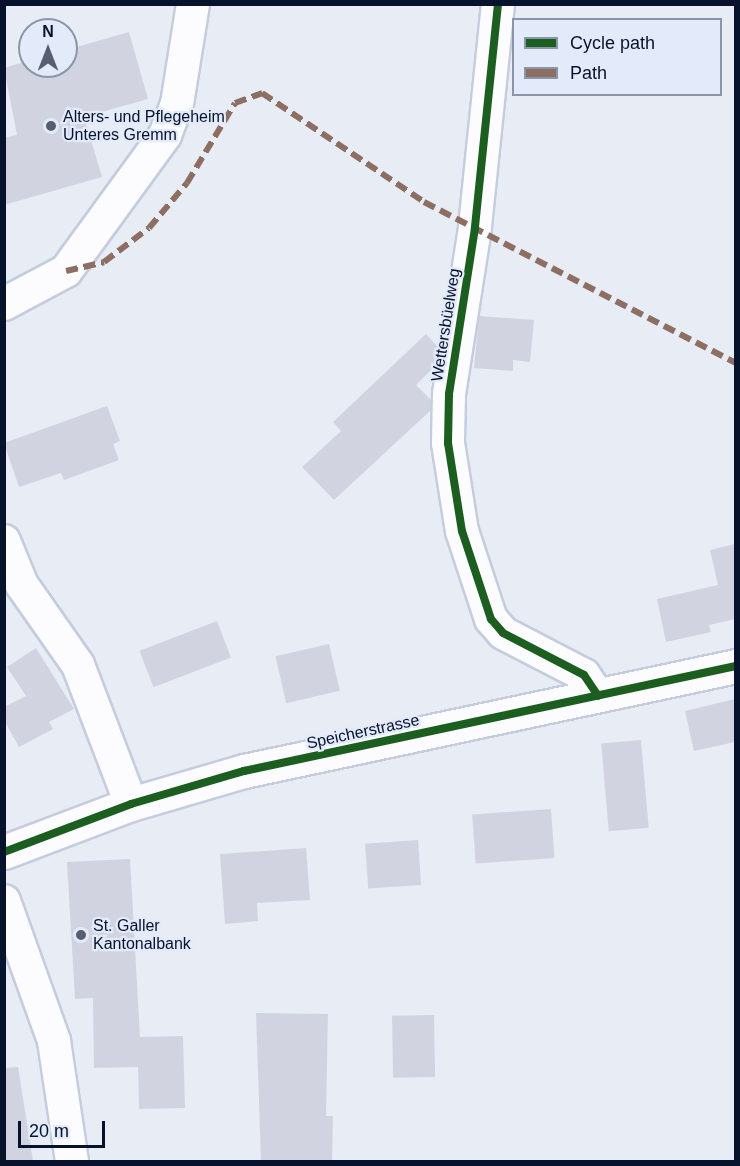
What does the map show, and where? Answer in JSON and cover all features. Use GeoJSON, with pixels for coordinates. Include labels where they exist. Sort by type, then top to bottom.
{"type":"FeatureCollection","features":[{"type":"Feature","properties":{"kind":"main road","name":"Speicherstrasse"},"geometry":{"type":"LineString","coordinates":[[4,852],[131,804],[244,771],[735,666]]}},
{"type":"Feature","properties":{"kind":"street"},"geometry":{"type":"LineString","coordinates":[[4,304],[66,271],[165,135],[177,104],[193,4]]}},
{"type":"Feature","properties":{"kind":"street","name":"Wettersbüelweg"},"geometry":{"type":"LineString","coordinates":[[498,4],[475,228],[449,394],[448,443],[462,531],[491,619],[503,633],[584,675],[598,696]]}},
{"type":"Feature","properties":{"kind":"street"},"geometry":{"type":"LineString","coordinates":[[4,541],[22,585],[78,665],[131,804]]}},
{"type":"Feature","properties":{"kind":"street"},"geometry":{"type":"LineString","coordinates":[[4,901],[54,1041],[72,1161]]}},
{"type":"Feature","properties":{"kind":"building","name":"Alters- und Pflegeheim Unteres Gremm"},"geometry":{"type":"Polygon","coordinates":[[[129,32],[148,99],[84,117],[102,177],[4,205],[4,138],[17,135],[4,68],[18,64],[18,78],[78,78],[78,47],[129,32]]]}},
{"type":"Feature","properties":{"kind":"building"},"geometry":{"type":"Polygon","coordinates":[[[479,316],[534,320],[530,362],[513,360],[513,371],[474,368],[479,316]]]}},
{"type":"Feature","properties":{"kind":"building"},"geometry":{"type":"Polygon","coordinates":[[[426,334],[438,347],[435,366],[416,385],[431,400],[431,410],[334,500],[302,467],[341,431],[333,422],[426,334]]]}},
{"type":"Feature","properties":{"kind":"building"},"geometry":{"type":"Polygon","coordinates":[[[107,406],[120,441],[113,444],[119,460],[64,480],[61,473],[19,487],[4,443],[107,406]]]}},
{"type":"Feature","properties":{"kind":"building"},"geometry":{"type":"Polygon","coordinates":[[[735,544],[735,619],[709,625],[711,632],[666,642],[657,599],[718,585],[710,550],[735,544]]]}},
{"type":"Feature","properties":{"kind":"building"},"geometry":{"type":"Polygon","coordinates":[[[217,621],[231,657],[153,687],[140,651],[217,621]]]}},
{"type":"Feature","properties":{"kind":"building"},"geometry":{"type":"Polygon","coordinates":[[[329,644],[340,691],[286,703],[275,656],[329,644]]]}},
{"type":"Feature","properties":{"kind":"building"},"geometry":{"type":"Polygon","coordinates":[[[36,648],[74,709],[49,722],[53,729],[19,747],[4,720],[4,707],[26,696],[7,667],[36,648]]]}},
{"type":"Feature","properties":{"kind":"building"},"geometry":{"type":"Polygon","coordinates":[[[735,699],[735,742],[694,751],[685,711],[735,699]]]}},
{"type":"Feature","properties":{"kind":"building"},"geometry":{"type":"Polygon","coordinates":[[[641,740],[649,828],[609,831],[601,743],[641,740]]]}},
{"type":"Feature","properties":{"kind":"building"},"geometry":{"type":"Polygon","coordinates":[[[551,809],[554,858],[476,863],[472,815],[551,809]]]}},
{"type":"Feature","properties":{"kind":"building"},"geometry":{"type":"Polygon","coordinates":[[[418,840],[421,885],[368,889],[365,844],[418,840]]]}},
{"type":"Feature","properties":{"kind":"building"},"geometry":{"type":"Polygon","coordinates":[[[306,848],[310,900],[257,903],[258,921],[225,924],[220,854],[306,848]]]}},
{"type":"Feature","properties":{"kind":"building"},"geometry":{"type":"Polygon","coordinates":[[[130,859],[140,1037],[183,1036],[185,1108],[139,1109],[138,1067],[94,1068],[93,998],[75,999],[67,862],[130,859]]]}},
{"type":"Feature","properties":{"kind":"building"},"geometry":{"type":"Polygon","coordinates":[[[256,1013],[328,1014],[326,1116],[333,1116],[332,1161],[261,1161],[256,1013]]]}},
{"type":"Feature","properties":{"kind":"building"},"geometry":{"type":"Polygon","coordinates":[[[434,1015],[435,1077],[393,1078],[392,1016],[434,1015]]]}},
{"type":"Feature","properties":{"kind":"building"},"geometry":{"type":"Polygon","coordinates":[[[18,1067],[33,1161],[4,1161],[4,1068],[18,1067]]]}},
{"type":"Feature","properties":{"kind":"marked path"},"geometry":{"type":"LineString","coordinates":[[66,271],[104,262],[149,228],[187,183],[235,103],[262,93],[424,202],[736,363]]}},
{"type":"Feature","properties":{"kind":"cycle path"},"geometry":{"type":"LineString","coordinates":[[498,4],[475,228],[449,394],[448,443],[462,531],[491,619],[503,633],[584,675],[598,696]]}},
{"type":"Feature","properties":{"kind":"cycle path"},"geometry":{"type":"LineString","coordinates":[[4,852],[131,804],[244,771],[736,666]]}},
{"type":"Feature","properties":{"kind":"place","name":"Alters- und Pflegeheim Unteres Gremm"},"geometry":{"type":"Point","coordinates":[51,126]}},
{"type":"Feature","properties":{"kind":"place","name":"St. Galler Kantonalbank"},"geometry":{"type":"Point","coordinates":[81,935]}}]}
